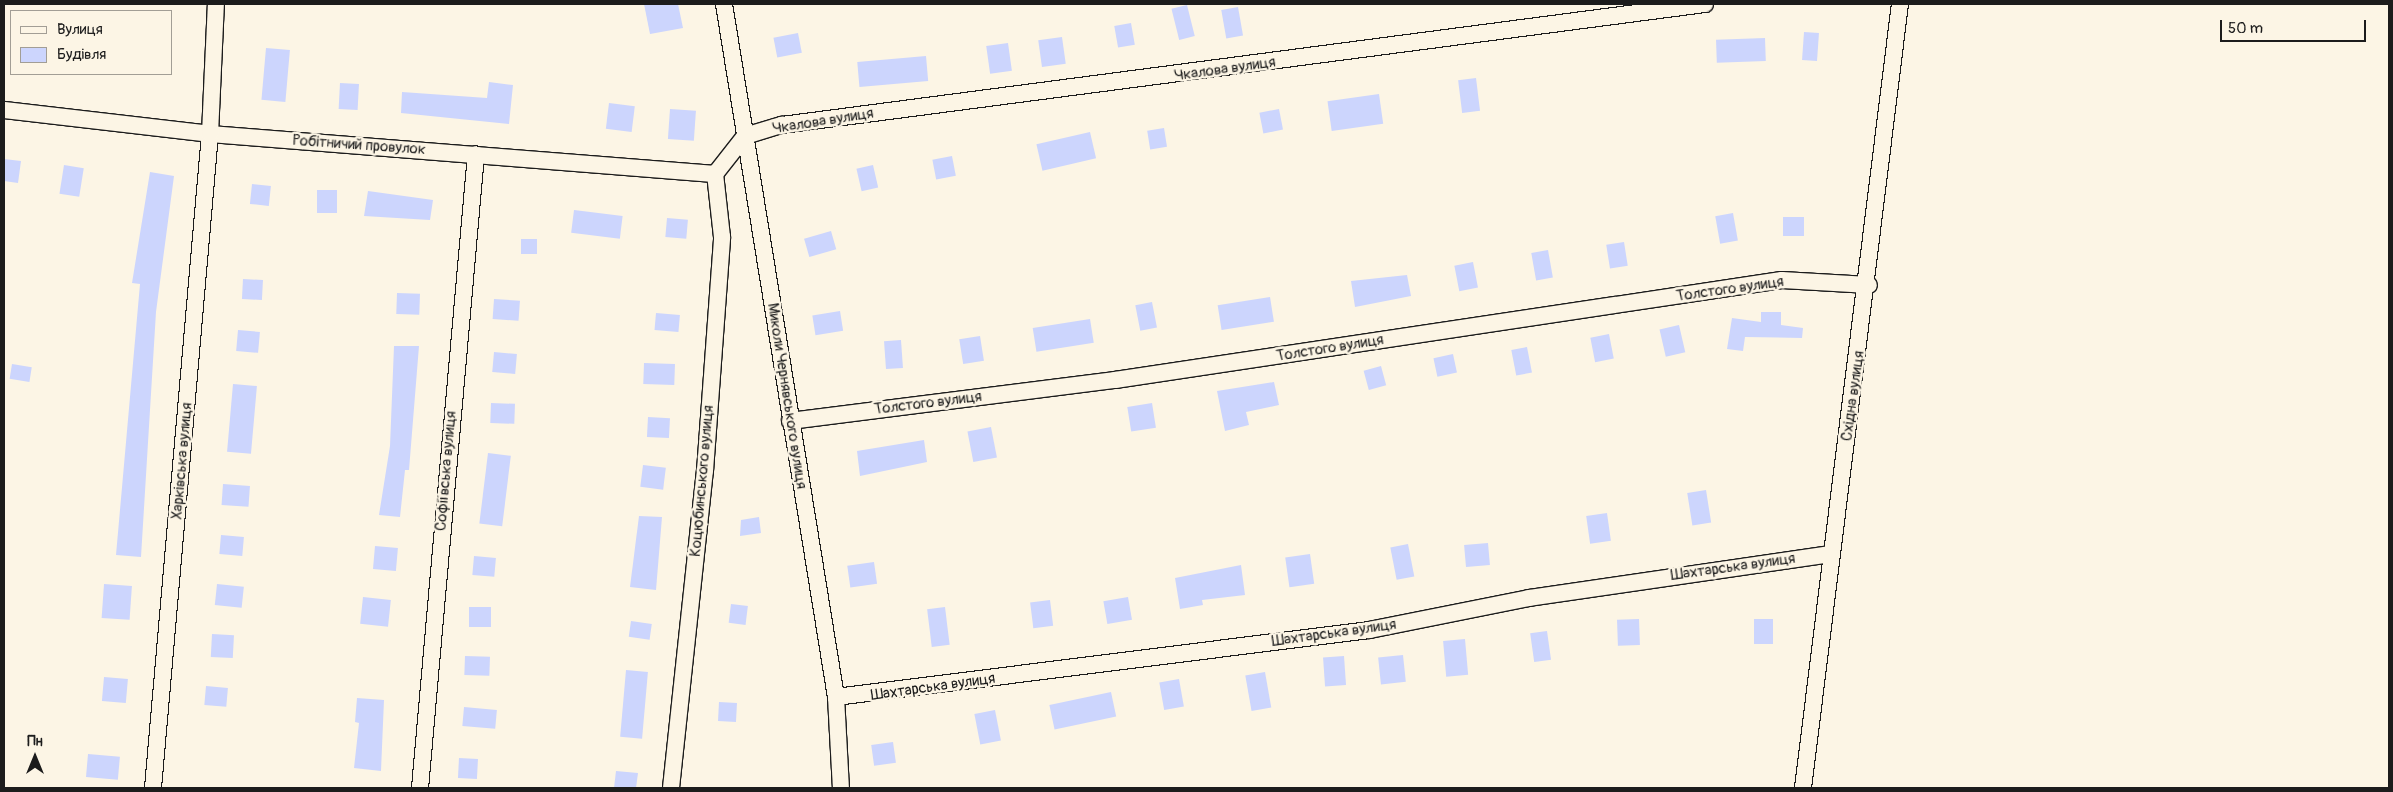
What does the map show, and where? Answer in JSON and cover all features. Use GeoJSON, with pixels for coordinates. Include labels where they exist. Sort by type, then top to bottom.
{"type":"FeatureCollection","features":[{"type":"Feature","properties":{"kind":"street","name":"Харківська вулиця"},"geometry":{"type":"LineString","coordinates":[[153,788],[210,134],[216,4]]}},
{"type":"Feature","properties":{"kind":"street","name":"Миколи Чернявського вулиця"},"geometry":{"type":"LineString","coordinates":[[724,4],[836,698],[841,788]]}},
{"type":"Feature","properties":{"kind":"street","name":"Чкалова вулиця"},"geometry":{"type":"LineString","coordinates":[[745,136],[782,125],[1705,4]]}},
{"type":"Feature","properties":{"kind":"street","name":"Східна вулиця"},"geometry":{"type":"LineString","coordinates":[[1803,788],[1830,554],[1869,285],[1900,4]]}},
{"type":"Feature","properties":{"kind":"street","name":"Робітничий провулок"},"geometry":{"type":"LineString","coordinates":[[4,110],[210,134],[715,174]]}},
{"type":"Feature","properties":{"kind":"street"},"geometry":{"type":"LineString","coordinates":[[715,174],[745,136]]}},
{"type":"Feature","properties":{"kind":"street","name":"Софіївська вулиця"},"geometry":{"type":"LineString","coordinates":[[420,788],[476,154]]}},
{"type":"Feature","properties":{"kind":"street","name":"Коцюбинського вулиця"},"geometry":{"type":"LineString","coordinates":[[671,788],[705,471],[722,237],[715,174]]}},
{"type":"Feature","properties":{"kind":"street","name":"Толстого вулиця"},"geometry":{"type":"LineString","coordinates":[[790,421],[1115,380],[1782,280],[1869,285]]}},
{"type":"Feature","properties":{"kind":"street","name":"Шахтарська вулиця"},"geometry":{"type":"LineString","coordinates":[[836,698],[1369,630],[1529,598],[1830,554]]}},
{"type":"Feature","properties":{"kind":"building"},"geometry":{"type":"Polygon","coordinates":[[[644,4],[678,4],[683,28],[650,34],[644,4]]]}},
{"type":"Feature","properties":{"kind":"building"},"geometry":{"type":"Polygon","coordinates":[[[1187,5],[1195,36],[1179,40],[1171,9],[1187,5]]]}},
{"type":"Feature","properties":{"kind":"building"},"geometry":{"type":"Polygon","coordinates":[[[1238,7],[1243,36],[1226,39],[1221,10],[1238,7]]]}},
{"type":"Feature","properties":{"kind":"building"},"geometry":{"type":"Polygon","coordinates":[[[1131,23],[1135,45],[1118,48],[1114,26],[1131,23]]]}},
{"type":"Feature","properties":{"kind":"building"},"geometry":{"type":"Polygon","coordinates":[[[1804,32],[1819,33],[1817,61],[1802,60],[1804,32]]]}},
{"type":"Feature","properties":{"kind":"building"},"geometry":{"type":"Polygon","coordinates":[[[798,33],[802,53],[777,57],[773,38],[798,33]]]}},
{"type":"Feature","properties":{"kind":"building"},"geometry":{"type":"Polygon","coordinates":[[[1062,37],[1066,64],[1042,67],[1038,40],[1062,37]]]}},
{"type":"Feature","properties":{"kind":"building"},"geometry":{"type":"Polygon","coordinates":[[[1765,38],[1766,61],[1717,63],[1716,40],[1765,38]]]}},
{"type":"Feature","properties":{"kind":"building"},"geometry":{"type":"Polygon","coordinates":[[[1008,43],[1012,71],[990,74],[986,46],[1008,43]]]}},
{"type":"Feature","properties":{"kind":"building"},"geometry":{"type":"Polygon","coordinates":[[[266,48],[290,50],[285,102],[261,100],[266,48]]]}},
{"type":"Feature","properties":{"kind":"building"},"geometry":{"type":"Polygon","coordinates":[[[926,56],[928,81],[859,87],[857,62],[926,56]]]}},
{"type":"Feature","properties":{"kind":"building"},"geometry":{"type":"Polygon","coordinates":[[[1476,78],[1480,111],[1462,113],[1458,80],[1476,78]]]}},
{"type":"Feature","properties":{"kind":"building"},"geometry":{"type":"Polygon","coordinates":[[[489,82],[513,85],[509,124],[401,113],[402,92],[487,98],[489,82]]]}},
{"type":"Feature","properties":{"kind":"building"},"geometry":{"type":"Polygon","coordinates":[[[340,83],[359,84],[358,110],[339,109],[340,83]]]}},
{"type":"Feature","properties":{"kind":"building"},"geometry":{"type":"Polygon","coordinates":[[[1379,94],[1383,124],[1332,131],[1328,101],[1379,94]]]}},
{"type":"Feature","properties":{"kind":"building"},"geometry":{"type":"Polygon","coordinates":[[[609,103],[635,106],[632,132],[606,129],[609,103]]]}},
{"type":"Feature","properties":{"kind":"building"},"geometry":{"type":"Polygon","coordinates":[[[670,109],[696,111],[694,141],[668,139],[670,109]]]}},
{"type":"Feature","properties":{"kind":"building"},"geometry":{"type":"Polygon","coordinates":[[[1279,109],[1283,130],[1263,133],[1259,113],[1279,109]]]}},
{"type":"Feature","properties":{"kind":"building"},"geometry":{"type":"Polygon","coordinates":[[[1164,128],[1167,147],[1150,149],[1147,131],[1164,128]]]}},
{"type":"Feature","properties":{"kind":"building"},"geometry":{"type":"Polygon","coordinates":[[[1090,132],[1096,158],[1042,171],[1036,144],[1090,132]]]}},
{"type":"Feature","properties":{"kind":"building"},"geometry":{"type":"Polygon","coordinates":[[[952,156],[956,176],[936,179],[932,160],[952,156]]]}},
{"type":"Feature","properties":{"kind":"building"},"geometry":{"type":"Polygon","coordinates":[[[4,159],[21,161],[18,183],[4,181],[4,159]]]}},
{"type":"Feature","properties":{"kind":"building"},"geometry":{"type":"Polygon","coordinates":[[[64,165],[84,168],[79,197],[59,194],[64,165]]]}},
{"type":"Feature","properties":{"kind":"building"},"geometry":{"type":"Polygon","coordinates":[[[873,165],[878,187],[862,191],[856,169],[873,165]]]}},
{"type":"Feature","properties":{"kind":"building"},"geometry":{"type":"Polygon","coordinates":[[[150,172],[174,176],[156,312],[141,557],[116,555],[140,284],[132,283],[150,172]]]}},
{"type":"Feature","properties":{"kind":"building"},"geometry":{"type":"Polygon","coordinates":[[[252,184],[271,186],[269,206],[250,204],[252,184]]]}},
{"type":"Feature","properties":{"kind":"building"},"geometry":{"type":"Polygon","coordinates":[[[317,190],[337,190],[337,213],[317,213],[317,190]]]}},
{"type":"Feature","properties":{"kind":"building"},"geometry":{"type":"Polygon","coordinates":[[[368,191],[433,200],[430,220],[364,216],[368,191]]]}},
{"type":"Feature","properties":{"kind":"building"},"geometry":{"type":"Polygon","coordinates":[[[574,210],[623,216],[620,239],[571,233],[574,210]]]}},
{"type":"Feature","properties":{"kind":"building"},"geometry":{"type":"Polygon","coordinates":[[[1733,213],[1738,241],[1720,244],[1715,216],[1733,213]]]}},
{"type":"Feature","properties":{"kind":"building"},"geometry":{"type":"Polygon","coordinates":[[[1783,217],[1804,217],[1804,236],[1783,236],[1783,217]]]}},
{"type":"Feature","properties":{"kind":"building"},"geometry":{"type":"Polygon","coordinates":[[[667,218],[688,220],[686,239],[665,237],[667,218]]]}},
{"type":"Feature","properties":{"kind":"building"},"geometry":{"type":"Polygon","coordinates":[[[831,231],[836,249],[809,257],[804,239],[831,231]]]}},
{"type":"Feature","properties":{"kind":"building"},"geometry":{"type":"Polygon","coordinates":[[[521,239],[537,239],[537,254],[521,254],[521,239]]]}},
{"type":"Feature","properties":{"kind":"building"},"geometry":{"type":"Polygon","coordinates":[[[1624,242],[1628,266],[1610,269],[1606,245],[1624,242]]]}},
{"type":"Feature","properties":{"kind":"building"},"geometry":{"type":"Polygon","coordinates":[[[1548,250],[1553,278],[1536,281],[1531,253],[1548,250]]]}},
{"type":"Feature","properties":{"kind":"building"},"geometry":{"type":"Polygon","coordinates":[[[1473,262],[1478,288],[1459,291],[1454,266],[1473,262]]]}},
{"type":"Feature","properties":{"kind":"building"},"geometry":{"type":"Polygon","coordinates":[[[1407,275],[1411,296],[1355,307],[1351,281],[1407,275]]]}},
{"type":"Feature","properties":{"kind":"building"},"geometry":{"type":"Polygon","coordinates":[[[243,279],[263,280],[262,300],[242,299],[243,279]]]}},
{"type":"Feature","properties":{"kind":"building"},"geometry":{"type":"Polygon","coordinates":[[[397,293],[420,294],[419,315],[396,314],[397,293]]]}},
{"type":"Feature","properties":{"kind":"building"},"geometry":{"type":"Polygon","coordinates":[[[1270,297],[1274,322],[1222,330],[1218,305],[1270,297]]]}},
{"type":"Feature","properties":{"kind":"building"},"geometry":{"type":"Polygon","coordinates":[[[494,299],[520,301],[519,321],[493,319],[494,299]]]}},
{"type":"Feature","properties":{"kind":"building"},"geometry":{"type":"Polygon","coordinates":[[[1152,302],[1157,328],[1140,331],[1135,305],[1152,302]]]}},
{"type":"Feature","properties":{"kind":"building"},"geometry":{"type":"Polygon","coordinates":[[[840,311],[843,331],[815,335],[812,315],[840,311]]]}},
{"type":"Feature","properties":{"kind":"building"},"geometry":{"type":"Polygon","coordinates":[[[1761,312],[1781,312],[1781,325],[1803,328],[1802,338],[1745,337],[1743,351],[1727,349],[1732,318],[1761,322],[1761,312]]]}},
{"type":"Feature","properties":{"kind":"building"},"geometry":{"type":"Polygon","coordinates":[[[656,313],[680,315],[678,332],[655,330],[656,313]]]}},
{"type":"Feature","properties":{"kind":"building"},"geometry":{"type":"Polygon","coordinates":[[[1090,319],[1094,343],[1036,352],[1033,328],[1090,319]]]}},
{"type":"Feature","properties":{"kind":"building"},"geometry":{"type":"Polygon","coordinates":[[[1679,325],[1685,352],[1666,357],[1660,329],[1679,325]]]}},
{"type":"Feature","properties":{"kind":"building"},"geometry":{"type":"Polygon","coordinates":[[[238,330],[260,332],[258,353],[236,351],[238,330]]]}},
{"type":"Feature","properties":{"kind":"building"},"geometry":{"type":"Polygon","coordinates":[[[1609,334],[1614,359],[1595,362],[1590,338],[1609,334]]]}},
{"type":"Feature","properties":{"kind":"building"},"geometry":{"type":"Polygon","coordinates":[[[980,336],[984,361],[963,364],[959,339],[980,336]]]}},
{"type":"Feature","properties":{"kind":"building"},"geometry":{"type":"Polygon","coordinates":[[[901,340],[903,368],[886,369],[884,341],[901,340]]]}},
{"type":"Feature","properties":{"kind":"building"},"geometry":{"type":"Polygon","coordinates":[[[394,346],[419,346],[409,470],[405,470],[400,517],[379,515],[390,446],[394,346]]]}},
{"type":"Feature","properties":{"kind":"building"},"geometry":{"type":"Polygon","coordinates":[[[1527,347],[1532,373],[1516,376],[1511,350],[1527,347]]]}},
{"type":"Feature","properties":{"kind":"building"},"geometry":{"type":"Polygon","coordinates":[[[494,352],[517,354],[515,374],[492,372],[494,352]]]}},
{"type":"Feature","properties":{"kind":"building"},"geometry":{"type":"Polygon","coordinates":[[[1453,354],[1457,373],[1437,377],[1433,358],[1453,354]]]}},
{"type":"Feature","properties":{"kind":"building"},"geometry":{"type":"Polygon","coordinates":[[[644,363],[675,364],[674,385],[643,384],[644,363]]]}},
{"type":"Feature","properties":{"kind":"building"},"geometry":{"type":"Polygon","coordinates":[[[12,364],[32,367],[29,382],[10,379],[12,364]]]}},
{"type":"Feature","properties":{"kind":"building"},"geometry":{"type":"Polygon","coordinates":[[[1381,366],[1386,385],[1369,390],[1364,371],[1381,366]]]}},
{"type":"Feature","properties":{"kind":"building"},"geometry":{"type":"Polygon","coordinates":[[[1274,382],[1279,405],[1246,412],[1249,425],[1225,431],[1217,391],[1274,382]]]}},
{"type":"Feature","properties":{"kind":"building"},"geometry":{"type":"Polygon","coordinates":[[[233,384],[257,386],[251,454],[227,452],[233,384]]]}},
{"type":"Feature","properties":{"kind":"building"},"geometry":{"type":"Polygon","coordinates":[[[491,403],[515,404],[514,424],[490,423],[491,403]]]}},
{"type":"Feature","properties":{"kind":"building"},"geometry":{"type":"Polygon","coordinates":[[[1152,403],[1156,428],[1131,432],[1127,407],[1152,403]]]}},
{"type":"Feature","properties":{"kind":"building"},"geometry":{"type":"Polygon","coordinates":[[[648,417],[670,418],[669,438],[647,437],[648,417]]]}},
{"type":"Feature","properties":{"kind":"building"},"geometry":{"type":"Polygon","coordinates":[[[991,427],[997,457],[973,462],[967,432],[991,427]]]}},
{"type":"Feature","properties":{"kind":"building"},"geometry":{"type":"Polygon","coordinates":[[[924,440],[927,462],[860,476],[857,451],[924,440]]]}},
{"type":"Feature","properties":{"kind":"building"},"geometry":{"type":"Polygon","coordinates":[[[488,453],[511,456],[502,526],[479,523],[488,453]]]}},
{"type":"Feature","properties":{"kind":"building"},"geometry":{"type":"Polygon","coordinates":[[[643,465],[666,468],[663,490],[640,487],[643,465]]]}},
{"type":"Feature","properties":{"kind":"building"},"geometry":{"type":"Polygon","coordinates":[[[223,484],[250,486],[248,507],[222,505],[223,484]]]}},
{"type":"Feature","properties":{"kind":"building"},"geometry":{"type":"Polygon","coordinates":[[[1706,490],[1711,523],[1692,526],[1687,493],[1706,490]]]}},
{"type":"Feature","properties":{"kind":"building"},"geometry":{"type":"Polygon","coordinates":[[[1607,513],[1611,541],[1590,544],[1586,516],[1607,513]]]}},
{"type":"Feature","properties":{"kind":"building"},"geometry":{"type":"Polygon","coordinates":[[[639,516],[662,517],[656,590],[630,587],[639,516]]]}},
{"type":"Feature","properties":{"kind":"building"},"geometry":{"type":"Polygon","coordinates":[[[759,517],[761,533],[740,536],[741,520],[759,517]]]}},
{"type":"Feature","properties":{"kind":"building"},"geometry":{"type":"Polygon","coordinates":[[[221,535],[244,537],[242,556],[219,554],[221,535]]]}},
{"type":"Feature","properties":{"kind":"building"},"geometry":{"type":"Polygon","coordinates":[[[1488,543],[1490,565],[1466,567],[1464,545],[1488,543]]]}},
{"type":"Feature","properties":{"kind":"building"},"geometry":{"type":"Polygon","coordinates":[[[1408,544],[1414,576],[1397,580],[1390,547],[1408,544]]]}},
{"type":"Feature","properties":{"kind":"building"},"geometry":{"type":"Polygon","coordinates":[[[375,546],[398,548],[396,571],[373,569],[375,546]]]}},
{"type":"Feature","properties":{"kind":"building"},"geometry":{"type":"Polygon","coordinates":[[[1310,554],[1314,584],[1289,587],[1285,557],[1310,554]]]}},
{"type":"Feature","properties":{"kind":"building"},"geometry":{"type":"Polygon","coordinates":[[[474,556],[496,558],[494,577],[472,575],[474,556]]]}},
{"type":"Feature","properties":{"kind":"building"},"geometry":{"type":"Polygon","coordinates":[[[874,562],[877,584],[850,588],[847,566],[874,562]]]}},
{"type":"Feature","properties":{"kind":"building"},"geometry":{"type":"Polygon","coordinates":[[[1241,565],[1245,595],[1202,600],[1203,605],[1180,609],[1175,578],[1241,565]]]}},
{"type":"Feature","properties":{"kind":"building"},"geometry":{"type":"Polygon","coordinates":[[[104,584],[132,586],[130,620],[102,618],[104,584]]]}},
{"type":"Feature","properties":{"kind":"building"},"geometry":{"type":"Polygon","coordinates":[[[217,584],[244,587],[242,608],[215,605],[217,584]]]}},
{"type":"Feature","properties":{"kind":"building"},"geometry":{"type":"Polygon","coordinates":[[[363,597],[391,600],[388,627],[360,624],[363,597]]]}},
{"type":"Feature","properties":{"kind":"building"},"geometry":{"type":"Polygon","coordinates":[[[1128,597],[1132,620],[1107,624],[1103,601],[1128,597]]]}},
{"type":"Feature","properties":{"kind":"building"},"geometry":{"type":"Polygon","coordinates":[[[1050,600],[1053,626],[1033,628],[1030,602],[1050,600]]]}},
{"type":"Feature","properties":{"kind":"building"},"geometry":{"type":"Polygon","coordinates":[[[731,604],[748,606],[746,625],[729,623],[731,604]]]}},
{"type":"Feature","properties":{"kind":"building"},"geometry":{"type":"Polygon","coordinates":[[[469,607],[491,607],[491,627],[469,627],[469,607]]]}},
{"type":"Feature","properties":{"kind":"building"},"geometry":{"type":"Polygon","coordinates":[[[945,607],[950,645],[932,647],[927,609],[945,607]]]}},
{"type":"Feature","properties":{"kind":"building"},"geometry":{"type":"Polygon","coordinates":[[[1639,619],[1640,645],[1618,646],[1617,620],[1639,619]]]}},
{"type":"Feature","properties":{"kind":"building"},"geometry":{"type":"Polygon","coordinates":[[[1754,619],[1773,619],[1773,644],[1754,644],[1754,619]]]}},
{"type":"Feature","properties":{"kind":"building"},"geometry":{"type":"Polygon","coordinates":[[[631,621],[652,624],[650,640],[629,637],[631,621]]]}},
{"type":"Feature","properties":{"kind":"building"},"geometry":{"type":"Polygon","coordinates":[[[1547,631],[1551,660],[1534,662],[1530,633],[1547,631]]]}},
{"type":"Feature","properties":{"kind":"building"},"geometry":{"type":"Polygon","coordinates":[[[212,634],[234,635],[233,658],[211,657],[212,634]]]}},
{"type":"Feature","properties":{"kind":"building"},"geometry":{"type":"Polygon","coordinates":[[[1465,639],[1468,675],[1446,677],[1443,641],[1465,639]]]}},
{"type":"Feature","properties":{"kind":"building"},"geometry":{"type":"Polygon","coordinates":[[[1403,655],[1406,682],[1381,684],[1378,658],[1403,655]]]}},
{"type":"Feature","properties":{"kind":"building"},"geometry":{"type":"Polygon","coordinates":[[[465,656],[490,657],[489,676],[464,675],[465,656]]]}},
{"type":"Feature","properties":{"kind":"building"},"geometry":{"type":"Polygon","coordinates":[[[1344,656],[1346,685],[1325,686],[1323,657],[1344,656]]]}},
{"type":"Feature","properties":{"kind":"building"},"geometry":{"type":"Polygon","coordinates":[[[626,670],[648,672],[642,739],[620,737],[626,670]]]}},
{"type":"Feature","properties":{"kind":"building"},"geometry":{"type":"Polygon","coordinates":[[[1265,672],[1271,707],[1252,711],[1245,675],[1265,672]]]}},
{"type":"Feature","properties":{"kind":"building"},"geometry":{"type":"Polygon","coordinates":[[[104,677],[128,679],[126,703],[102,701],[104,677]]]}},
{"type":"Feature","properties":{"kind":"building"},"geometry":{"type":"Polygon","coordinates":[[[1179,679],[1184,707],[1164,710],[1159,682],[1179,679]]]}},
{"type":"Feature","properties":{"kind":"building"},"geometry":{"type":"Polygon","coordinates":[[[206,686],[228,688],[226,707],[204,705],[206,686]]]}},
{"type":"Feature","properties":{"kind":"building"},"geometry":{"type":"Polygon","coordinates":[[[1111,692],[1116,716],[1055,730],[1049,705],[1111,692]]]}},
{"type":"Feature","properties":{"kind":"building"},"geometry":{"type":"Polygon","coordinates":[[[357,698],[384,700],[381,771],[354,768],[359,723],[355,722],[357,698]]]}},
{"type":"Feature","properties":{"kind":"building"},"geometry":{"type":"Polygon","coordinates":[[[719,702],[737,703],[736,722],[718,721],[719,702]]]}},
{"type":"Feature","properties":{"kind":"building"},"geometry":{"type":"Polygon","coordinates":[[[464,707],[497,710],[495,729],[462,726],[464,707]]]}},
{"type":"Feature","properties":{"kind":"building"},"geometry":{"type":"Polygon","coordinates":[[[995,710],[1001,740],[980,744],[974,714],[995,710]]]}},
{"type":"Feature","properties":{"kind":"building"},"geometry":{"type":"Polygon","coordinates":[[[893,742],[896,763],[874,766],[871,745],[893,742]]]}},
{"type":"Feature","properties":{"kind":"building"},"geometry":{"type":"Polygon","coordinates":[[[88,754],[120,757],[118,780],[86,777],[88,754]]]}},
{"type":"Feature","properties":{"kind":"building"},"geometry":{"type":"Polygon","coordinates":[[[459,758],[478,759],[477,779],[458,778],[459,758]]]}},
{"type":"Feature","properties":{"kind":"building"},"geometry":{"type":"Polygon","coordinates":[[[616,771],[638,773],[636,788],[614,788],[616,771]]]}}]}
